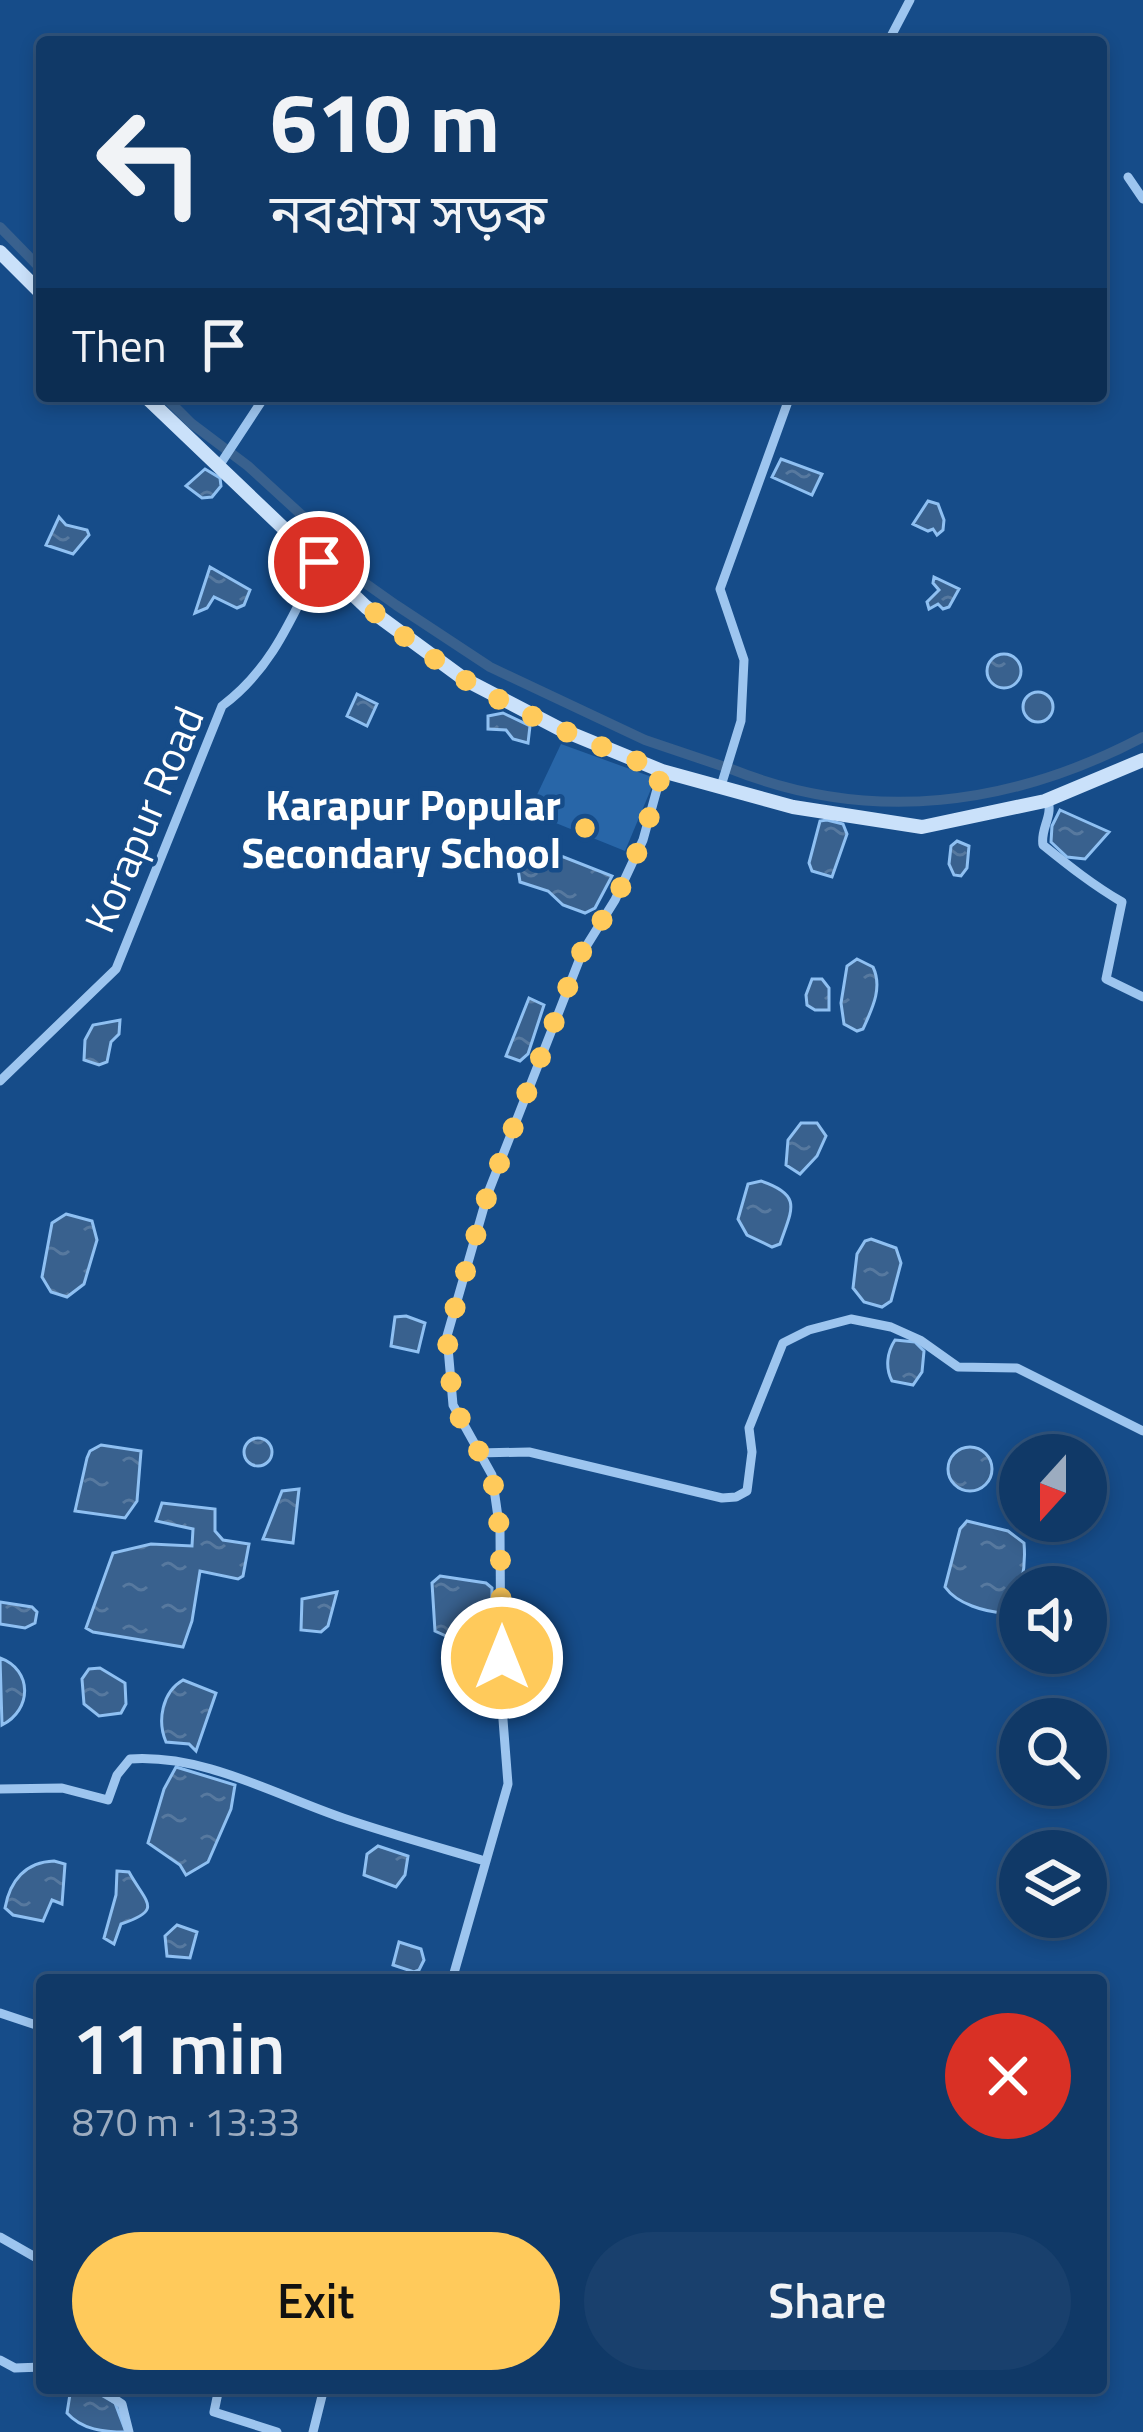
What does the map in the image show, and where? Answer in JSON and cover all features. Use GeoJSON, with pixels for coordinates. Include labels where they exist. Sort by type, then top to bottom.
{"type":"FeatureCollection","features":[{"type":"Feature","properties":{"kind":"main road"},"geometry":{"type":"LineString","coordinates":[[0,252],[36,288]]}},
{"type":"Feature","properties":{"kind":"main road"},"geometry":{"type":"LineString","coordinates":[[152,402],[366,608],[464,679],[560,729],[662,771],[793,807],[922,827],[1048,800],[1143,760]]}},
{"type":"Feature","properties":{"kind":"street"},"geometry":{"type":"LineString","coordinates":[[891,36],[910,0]]}},
{"type":"Feature","properties":{"kind":"street"},"geometry":{"type":"LineString","coordinates":[[1128,177],[1143,199]]}},
{"type":"Feature","properties":{"kind":"street"},"geometry":{"type":"LineString","coordinates":[[218,466],[261,402]]}},
{"type":"Feature","properties":{"kind":"street"},"geometry":{"type":"LineString","coordinates":[[721,786],[741,721],[744,660],[720,589],[788,402]]}},
{"type":"Feature","properties":{"kind":"street","name":"Korapur Road"},"geometry":{"type":"LineString","coordinates":[[0,1081],[116,969],[222,706],[247,688],[270,662],[319,562]]}},
{"type":"Feature","properties":{"kind":"street"},"geometry":{"type":"LineString","coordinates":[[454,1974],[508,1784],[501,1694],[500,1531],[492,1475],[453,1405],[447,1336],[488,1193],[581,953],[615,900],[643,840],[662,771]]}},
{"type":"Feature","properties":{"kind":"street"},"geometry":{"type":"LineString","coordinates":[[1048,800],[1043,845],[1076,868],[1086,883],[1122,902],[1106,979],[1143,997]]}},
{"type":"Feature","properties":{"kind":"street"},"geometry":{"type":"LineString","coordinates":[[478,1453],[529,1452],[722,1498],[736,1497],[747,1491],[752,1452],[749,1428],[783,1343],[809,1330],[851,1319],[908,1334],[958,1367],[1017,1368],[1143,1431]]}},
{"type":"Feature","properties":{"kind":"street"},"geometry":{"type":"LineString","coordinates":[[0,1789],[62,1788],[108,1800],[117,1775],[130,1759],[160,1757],[191,1762],[344,1819],[485,1861]]}},
{"type":"Feature","properties":{"kind":"street"},"geometry":{"type":"LineString","coordinates":[[0,2013],[36,2025]]}},
{"type":"Feature","properties":{"kind":"street"},"geometry":{"type":"LineString","coordinates":[[0,2237],[36,2257]]}},
{"type":"Feature","properties":{"kind":"street"},"geometry":{"type":"LineString","coordinates":[[0,2360],[15,2368],[36,2367]]}},
{"type":"Feature","properties":{"kind":"street"},"geometry":{"type":"LineString","coordinates":[[107,2394],[122,2404],[129,2432]]}},
{"type":"Feature","properties":{"kind":"street"},"geometry":{"type":"LineString","coordinates":[[218,2394],[214,2412],[277,2432]]}},
{"type":"Feature","properties":{"kind":"street"},"geometry":{"type":"LineString","coordinates":[[313,2432],[322,2394]]}},
{"type":"Feature","properties":{"kind":"shaded area"},"geometry":{"type":"Polygon","coordinates":[[[561,744],[652,777],[625,851],[536,815],[535,799],[561,744]]]}},
{"type":"Feature","properties":{"kind":"water"},"geometry":{"type":"Polygon","coordinates":[[[781,459],[822,474],[812,495],[772,477],[781,459]]]}},
{"type":"Feature","properties":{"kind":"water"},"geometry":{"type":"Polygon","coordinates":[[[205,469],[220,478],[221,486],[212,497],[202,498],[186,486],[205,469]]]}},
{"type":"Feature","properties":{"kind":"water"},"geometry":{"type":"Polygon","coordinates":[[[928,501],[938,504],[944,520],[937,535],[933,529],[913,524],[928,501]]]}},
{"type":"Feature","properties":{"kind":"water"},"geometry":{"type":"Polygon","coordinates":[[[59,517],[89,535],[73,554],[46,545],[59,517]]]}},
{"type":"Feature","properties":{"kind":"water"},"geometry":{"type":"Polygon","coordinates":[[[210,567],[250,590],[244,605],[237,608],[214,597],[207,608],[195,613],[210,567]]]}},
{"type":"Feature","properties":{"kind":"water"},"geometry":{"type":"Polygon","coordinates":[[[934,577],[959,589],[949,607],[938,604],[929,609],[927,602],[939,590],[934,577]]]}},
{"type":"Feature","properties":{"kind":"water"},"geometry":{"type":"Polygon","coordinates":[[[1004,654],[1016,659],[1021,671],[1016,683],[1004,688],[992,683],[987,671],[992,659],[1004,654]]]}},
{"type":"Feature","properties":{"kind":"water"},"geometry":{"type":"Polygon","coordinates":[[[1038,692],[1049,696],[1053,707],[1049,718],[1038,722],[1027,718],[1023,707],[1027,696],[1038,692]]]}},
{"type":"Feature","properties":{"kind":"water"},"geometry":{"type":"Polygon","coordinates":[[[357,694],[377,704],[367,726],[347,716],[357,694]]]}},
{"type":"Feature","properties":{"kind":"water"},"geometry":{"type":"Polygon","coordinates":[[[503,713],[530,726],[528,743],[513,739],[506,730],[488,729],[488,716],[503,713]]]}},
{"type":"Feature","properties":{"kind":"water"},"geometry":{"type":"Polygon","coordinates":[[[1060,810],[1109,832],[1085,859],[1067,857],[1051,842],[1060,810]]]}},
{"type":"Feature","properties":{"kind":"water"},"geometry":{"type":"Polygon","coordinates":[[[820,821],[843,824],[847,834],[832,877],[812,871],[809,863],[820,821]]]}},
{"type":"Feature","properties":{"kind":"water"},"geometry":{"type":"Polygon","coordinates":[[[957,841],[969,846],[967,868],[961,876],[954,875],[949,864],[951,846],[957,841]]]}},
{"type":"Feature","properties":{"kind":"water"},"geometry":{"type":"Polygon","coordinates":[[[527,852],[551,852],[612,876],[595,908],[585,913],[563,905],[548,891],[520,882],[518,869],[527,852]]]}},
{"type":"Feature","properties":{"kind":"water"},"geometry":{"type":"Polygon","coordinates":[[[857,959],[873,967],[877,983],[870,1014],[857,1031],[844,1024],[841,1003],[847,966],[857,959]]]}},
{"type":"Feature","properties":{"kind":"water"},"geometry":{"type":"Polygon","coordinates":[[[812,979],[822,979],[829,988],[829,1010],[807,1005],[812,979]]]}},
{"type":"Feature","properties":{"kind":"water"},"geometry":{"type":"Polygon","coordinates":[[[529,998],[544,1005],[528,1054],[520,1061],[506,1056],[529,998]]]}},
{"type":"Feature","properties":{"kind":"water"},"geometry":{"type":"Polygon","coordinates":[[[120,1020],[107,1062],[99,1065],[84,1060],[85,1040],[93,1025],[120,1020]]]}},
{"type":"Feature","properties":{"kind":"water"},"geometry":{"type":"Polygon","coordinates":[[[801,1123],[817,1123],[826,1136],[817,1156],[800,1174],[786,1165],[788,1140],[801,1123]]]}},
{"type":"Feature","properties":{"kind":"water"},"geometry":{"type":"Polygon","coordinates":[[[761,1181],[783,1192],[791,1205],[780,1244],[772,1247],[747,1235],[738,1219],[748,1184],[761,1181]]]}},
{"type":"Feature","properties":{"kind":"water"},"geometry":{"type":"Polygon","coordinates":[[[66,1214],[92,1221],[97,1240],[84,1284],[67,1297],[51,1292],[42,1277],[52,1223],[66,1214]]]}},
{"type":"Feature","properties":{"kind":"water"},"geometry":{"type":"Polygon","coordinates":[[[871,1239],[896,1248],[901,1263],[891,1301],[882,1307],[864,1302],[853,1288],[857,1254],[871,1239]]]}},
{"type":"Feature","properties":{"kind":"water"},"geometry":{"type":"Polygon","coordinates":[[[395,1317],[425,1323],[418,1352],[391,1346],[395,1317]]]}},
{"type":"Feature","properties":{"kind":"water"},"geometry":{"type":"Polygon","coordinates":[[[895,1340],[915,1342],[924,1351],[922,1372],[913,1385],[892,1381],[890,1376],[888,1360],[895,1340]]]}},
{"type":"Feature","properties":{"kind":"water"},"geometry":{"type":"Polygon","coordinates":[[[258,1438],[268,1442],[272,1452],[268,1462],[258,1466],[248,1462],[244,1452],[248,1442],[258,1438]]]}},
{"type":"Feature","properties":{"kind":"water"},"geometry":{"type":"Polygon","coordinates":[[[101,1445],[141,1451],[137,1501],[125,1518],[75,1511],[87,1458],[101,1445]]]}},
{"type":"Feature","properties":{"kind":"water"},"geometry":{"type":"Polygon","coordinates":[[[970,1447],[985,1454],[992,1469],[985,1484],[970,1491],[955,1484],[948,1469],[955,1454],[970,1447]]]}},
{"type":"Feature","properties":{"kind":"water"},"geometry":{"type":"Polygon","coordinates":[[[299,1489],[293,1543],[263,1539],[282,1491],[299,1489]]]}},
{"type":"Feature","properties":{"kind":"water"},"geometry":{"type":"Polygon","coordinates":[[[162,1503],[215,1509],[215,1531],[223,1540],[249,1544],[243,1576],[200,1571],[183,1647],[93,1632],[86,1628],[113,1553],[151,1544],[192,1546],[193,1529],[156,1521],[162,1503]]]}},
{"type":"Feature","properties":{"kind":"water"},"geometry":{"type":"Polygon","coordinates":[[[967,1521],[999,1529],[999,1542],[1024,1543],[1024,1566],[999,1566],[999,1612],[972,1606],[945,1587],[960,1529],[967,1521]]]}},
{"type":"Feature","properties":{"kind":"water"},"geometry":{"type":"Polygon","coordinates":[[[440,1576],[492,1588],[488,1640],[455,1640],[435,1631],[432,1583],[440,1576]]]}},
{"type":"Feature","properties":{"kind":"water"},"geometry":{"type":"Polygon","coordinates":[[[337,1592],[328,1626],[321,1632],[301,1630],[302,1599],[337,1592]]]}},
{"type":"Feature","properties":{"kind":"water"},"geometry":{"type":"Polygon","coordinates":[[[0,1602],[32,1607],[37,1612],[35,1623],[25,1628],[0,1624],[0,1602]]]}},
{"type":"Feature","properties":{"kind":"water"},"geometry":{"type":"Polygon","coordinates":[[[0,1658],[18,1671],[25,1690],[19,1710],[2,1725],[0,1658]]]}},
{"type":"Feature","properties":{"kind":"water"},"geometry":{"type":"Polygon","coordinates":[[[100,1668],[125,1683],[126,1704],[121,1713],[99,1716],[84,1704],[82,1679],[89,1669],[100,1668]]]}},
{"type":"Feature","properties":{"kind":"water"},"geometry":{"type":"Polygon","coordinates":[[[183,1680],[216,1693],[196,1751],[189,1744],[166,1742],[163,1734],[166,1699],[183,1680]]]}},
{"type":"Feature","properties":{"kind":"water"},"geometry":{"type":"Polygon","coordinates":[[[176,1767],[235,1785],[231,1809],[208,1862],[186,1875],[180,1865],[148,1843],[164,1789],[176,1767]]]}},
{"type":"Feature","properties":{"kind":"water"},"geometry":{"type":"Polygon","coordinates":[[[378,1846],[408,1856],[405,1875],[396,1887],[364,1875],[367,1854],[378,1846]]]}},
{"type":"Feature","properties":{"kind":"water"},"geometry":{"type":"Polygon","coordinates":[[[54,1861],[65,1864],[62,1904],[52,1900],[43,1921],[13,1915],[5,1908],[21,1874],[54,1861]]]}},
{"type":"Feature","properties":{"kind":"water"},"geometry":{"type":"Polygon","coordinates":[[[117,1871],[129,1872],[148,1904],[143,1914],[121,1924],[114,1944],[104,1938],[117,1871]]]}},
{"type":"Feature","properties":{"kind":"water"},"geometry":{"type":"Polygon","coordinates":[[[177,1925],[197,1932],[190,1958],[167,1956],[165,1936],[177,1925]]]}},
{"type":"Feature","properties":{"kind":"water"},"geometry":{"type":"Polygon","coordinates":[[[399,1942],[421,1949],[424,1960],[419,1970],[393,1965],[399,1942]]]}},
{"type":"Feature","properties":{"kind":"water"},"geometry":{"type":"Polygon","coordinates":[[[70,2394],[99,2394],[115,2403],[126,2432],[94,2429],[67,2413],[70,2394]]]}},
{"type":"Feature","properties":{"kind":"waterway"},"geometry":{"type":"LineString","coordinates":[[0,227],[36,264]]}},
{"type":"Feature","properties":{"kind":"waterway"},"geometry":{"type":"LineString","coordinates":[[170,402],[306,519],[348,571],[490,667],[645,740],[722,766]]}},
{"type":"Feature","properties":{"kind":"waterway"},"geometry":{"type":"LineString","coordinates":[[731,769],[784,787],[836,797],[940,800],[1043,779],[1143,737]]}},
{"type":"Feature","properties":{"kind":"place","name":"Karapur Popular Secondary School"},"geometry":{"type":"Point","coordinates":[585,828]}},
{"type":"Feature","properties":{"kind":"route"},"geometry":{"type":"LineString","coordinates":[[319,562],[366,608],[464,679],[560,729],[662,771],[643,840],[615,900],[581,953],[488,1193],[447,1336],[453,1405],[492,1475],[500,1531],[502,1658]]}}]}
